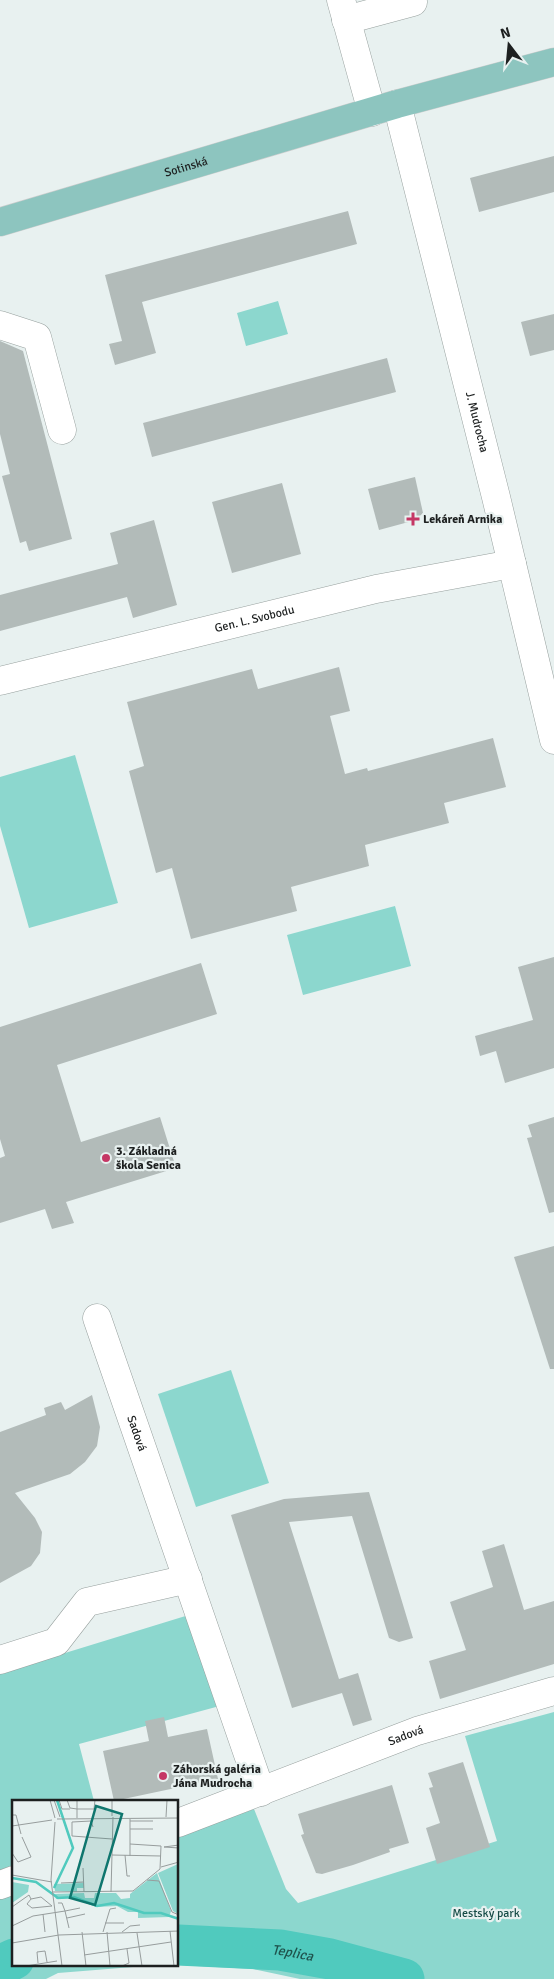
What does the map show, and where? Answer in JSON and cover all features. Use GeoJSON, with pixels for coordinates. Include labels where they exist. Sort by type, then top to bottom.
{"type":"FeatureCollection","features":[{"type":"Feature","properties":{"kind":"main road","name":"Sotinská"},"geometry":{"type":"LineString","coordinates":[[0,222],[385,108],[554,62]]}},
{"type":"Feature","properties":{"kind":"street"},"geometry":{"type":"LineString","coordinates":[[385,108],[344,10],[412,2]]}},
{"type":"Feature","properties":{"kind":"street","name":"J. Mudrocha"},"geometry":{"type":"LineString","coordinates":[[385,108],[512,564],[554,740]]}},
{"type":"Feature","properties":{"kind":"street"},"geometry":{"type":"LineString","coordinates":[[0,325],[37,337],[62,430]]}},
{"type":"Feature","properties":{"kind":"street","name":"Gen. L. Svobodu"},"geometry":{"type":"LineString","coordinates":[[0,681],[376,589],[512,564]]}},
{"type":"Feature","properties":{"kind":"street","name":"Sadová"},"geometry":{"type":"LineString","coordinates":[[97,1318],[261,1792]]}},
{"type":"Feature","properties":{"kind":"street"},"geometry":{"type":"LineString","coordinates":[[0,1660],[56,1642],[87,1602],[188,1579]]}},
{"type":"Feature","properties":{"kind":"street","name":"Sadová"},"geometry":{"type":"LineString","coordinates":[[179,1823],[416,1731],[554,1691]]}},
{"type":"Feature","properties":{"kind":"street"},"geometry":{"type":"LineString","coordinates":[[0,1885],[12,1881]]}},
{"type":"Feature","properties":{"kind":"green space"},"geometry":{"type":"Polygon","coordinates":[[[278,301],[288,334],[246,346],[237,313],[278,301]]]}},
{"type":"Feature","properties":{"kind":"green space"},"geometry":{"type":"Polygon","coordinates":[[[75,755],[118,903],[29,928],[0,826],[0,777],[75,755]]]}},
{"type":"Feature","properties":{"kind":"green space"},"geometry":{"type":"Polygon","coordinates":[[[395,906],[411,966],[303,995],[287,935],[395,906]]]}},
{"type":"Feature","properties":{"kind":"green space"},"geometry":{"type":"Polygon","coordinates":[[[231,1370],[269,1483],[196,1507],[158,1394],[231,1370]]]}},
{"type":"Feature","properties":{"kind":"green space"},"geometry":{"type":"Polygon","coordinates":[[[192,1614],[227,1704],[79,1744],[94,1800],[12,1800],[12,1866],[0,1870],[0,1673],[192,1614]]]}},
{"type":"Feature","properties":{"kind":"green space","name":"Mestský park"},"geometry":{"type":"Polygon","coordinates":[[[554,1712],[554,1979],[300,1979],[253,1969],[179,1965],[179,1836],[254,1809],[286,1889],[298,1903],[497,1841],[465,1736],[554,1712]]]}},
{"type":"Feature","properties":{"kind":"green space"},"geometry":{"type":"Polygon","coordinates":[[[12,1895],[12,1966],[146,1966],[58,1973],[46,1979],[0,1979],[0,1899],[12,1895]]]}},
{"type":"Feature","properties":{"kind":"building"},"geometry":{"type":"Polygon","coordinates":[[[554,156],[554,192],[479,212],[470,178],[554,156]]]}},
{"type":"Feature","properties":{"kind":"building"},"geometry":{"type":"Polygon","coordinates":[[[348,211],[357,244],[142,302],[156,353],[115,365],[109,344],[122,341],[105,275],[348,211]]]}},
{"type":"Feature","properties":{"kind":"building"},"geometry":{"type":"Polygon","coordinates":[[[554,314],[554,350],[530,356],[521,322],[554,314]]]}},
{"type":"Feature","properties":{"kind":"building"},"geometry":{"type":"Polygon","coordinates":[[[0,341],[23,351],[72,539],[29,551],[26,541],[20,543],[2,476],[10,474],[0,434],[0,341]]]}},
{"type":"Feature","properties":{"kind":"building"},"geometry":{"type":"Polygon","coordinates":[[[387,358],[396,392],[152,457],[143,423],[387,358]]]}},
{"type":"Feature","properties":{"kind":"building"},"geometry":{"type":"Polygon","coordinates":[[[415,477],[423,513],[416,520],[379,530],[368,489],[415,477]]]}},
{"type":"Feature","properties":{"kind":"building"},"geometry":{"type":"Polygon","coordinates":[[[282,483],[301,554],[232,573],[212,502],[282,483]]]}},
{"type":"Feature","properties":{"kind":"building"},"geometry":{"type":"Polygon","coordinates":[[[154,520],[177,605],[133,618],[127,597],[0,631],[0,595],[118,564],[110,533],[154,520]]]}},
{"type":"Feature","properties":{"kind":"building"},"geometry":{"type":"Polygon","coordinates":[[[339,667],[350,711],[330,716],[345,774],[367,768],[368,771],[493,738],[506,787],[444,803],[449,823],[365,845],[369,866],[291,887],[297,911],[191,939],[172,868],[156,873],[129,771],[144,766],[127,702],[252,669],[258,689],[339,667]]]}},
{"type":"Feature","properties":{"kind":"building"},"geometry":{"type":"Polygon","coordinates":[[[554,957],[554,1068],[505,1083],[496,1051],[480,1056],[475,1036],[533,1020],[518,967],[554,957]]]}},
{"type":"Feature","properties":{"kind":"building"},"geometry":{"type":"Polygon","coordinates":[[[201,963],[217,1014],[57,1065],[81,1142],[160,1117],[176,1168],[66,1202],[74,1223],[52,1229],[45,1209],[0,1223],[0,1158],[5,1156],[0,1139],[0,1027],[201,963]]]}},
{"type":"Feature","properties":{"kind":"building"},"geometry":{"type":"Polygon","coordinates":[[[554,1117],[554,1212],[549,1213],[527,1138],[532,1137],[528,1125],[554,1117]]]}},
{"type":"Feature","properties":{"kind":"building"},"geometry":{"type":"Polygon","coordinates":[[[554,1246],[554,1369],[550,1369],[514,1257],[554,1246]]]}},
{"type":"Feature","properties":{"kind":"building"},"geometry":{"type":"Polygon","coordinates":[[[92,1395],[100,1427],[97,1446],[85,1462],[70,1474],[15,1493],[35,1518],[42,1532],[40,1553],[31,1566],[0,1583],[0,1432],[46,1415],[44,1408],[61,1402],[65,1410],[92,1395]]]}},
{"type":"Feature","properties":{"kind":"building"},"geometry":{"type":"Polygon","coordinates":[[[369,1492],[413,1638],[399,1642],[389,1638],[352,1516],[289,1522],[339,1679],[358,1673],[372,1720],[353,1726],[342,1693],[292,1708],[231,1515],[284,1499],[369,1492]]]}},
{"type":"Feature","properties":{"kind":"building"},"geometry":{"type":"Polygon","coordinates":[[[504,1544],[524,1610],[554,1601],[554,1664],[440,1699],[429,1661],[466,1650],[450,1602],[493,1587],[482,1551],[504,1544]]]}},
{"type":"Feature","properties":{"kind":"building"},"geometry":{"type":"Polygon","coordinates":[[[164,1717],[168,1737],[207,1729],[218,1779],[114,1800],[103,1751],[149,1741],[145,1721],[164,1717]]]}},
{"type":"Feature","properties":{"kind":"building"},"geometry":{"type":"Polygon","coordinates":[[[463,1762],[490,1847],[437,1864],[426,1828],[440,1823],[429,1788],[433,1787],[428,1773],[463,1762]]]}},
{"type":"Feature","properties":{"kind":"building"},"geometry":{"type":"Polygon","coordinates":[[[392,1785],[409,1843],[389,1849],[390,1852],[353,1865],[322,1874],[316,1873],[301,1835],[304,1834],[298,1814],[392,1785]]]}},
{"type":"Feature","properties":{"kind":"waterway","name":"Teplica"},"geometry":{"type":"LineString","coordinates":[[179,1945],[280,1950],[330,1959],[404,1979]]}},
{"type":"Feature","properties":{"kind":"waterway","name":"Teplica"},"geometry":{"type":"LineString","coordinates":[[0,1966],[12,1960]]}},
{"type":"Feature","properties":{"kind":"place","name":"Lekáreň Arnika"},"geometry":{"type":"Point","coordinates":[413,519]}},
{"type":"Feature","properties":{"kind":"place","name":"3. Základná škola Senica"},"geometry":{"type":"Point","coordinates":[106,1158]}},
{"type":"Feature","properties":{"kind":"place","name":"Záhorská galéria Jána Mudrocha"},"geometry":{"type":"Point","coordinates":[163,1776]}}]}
